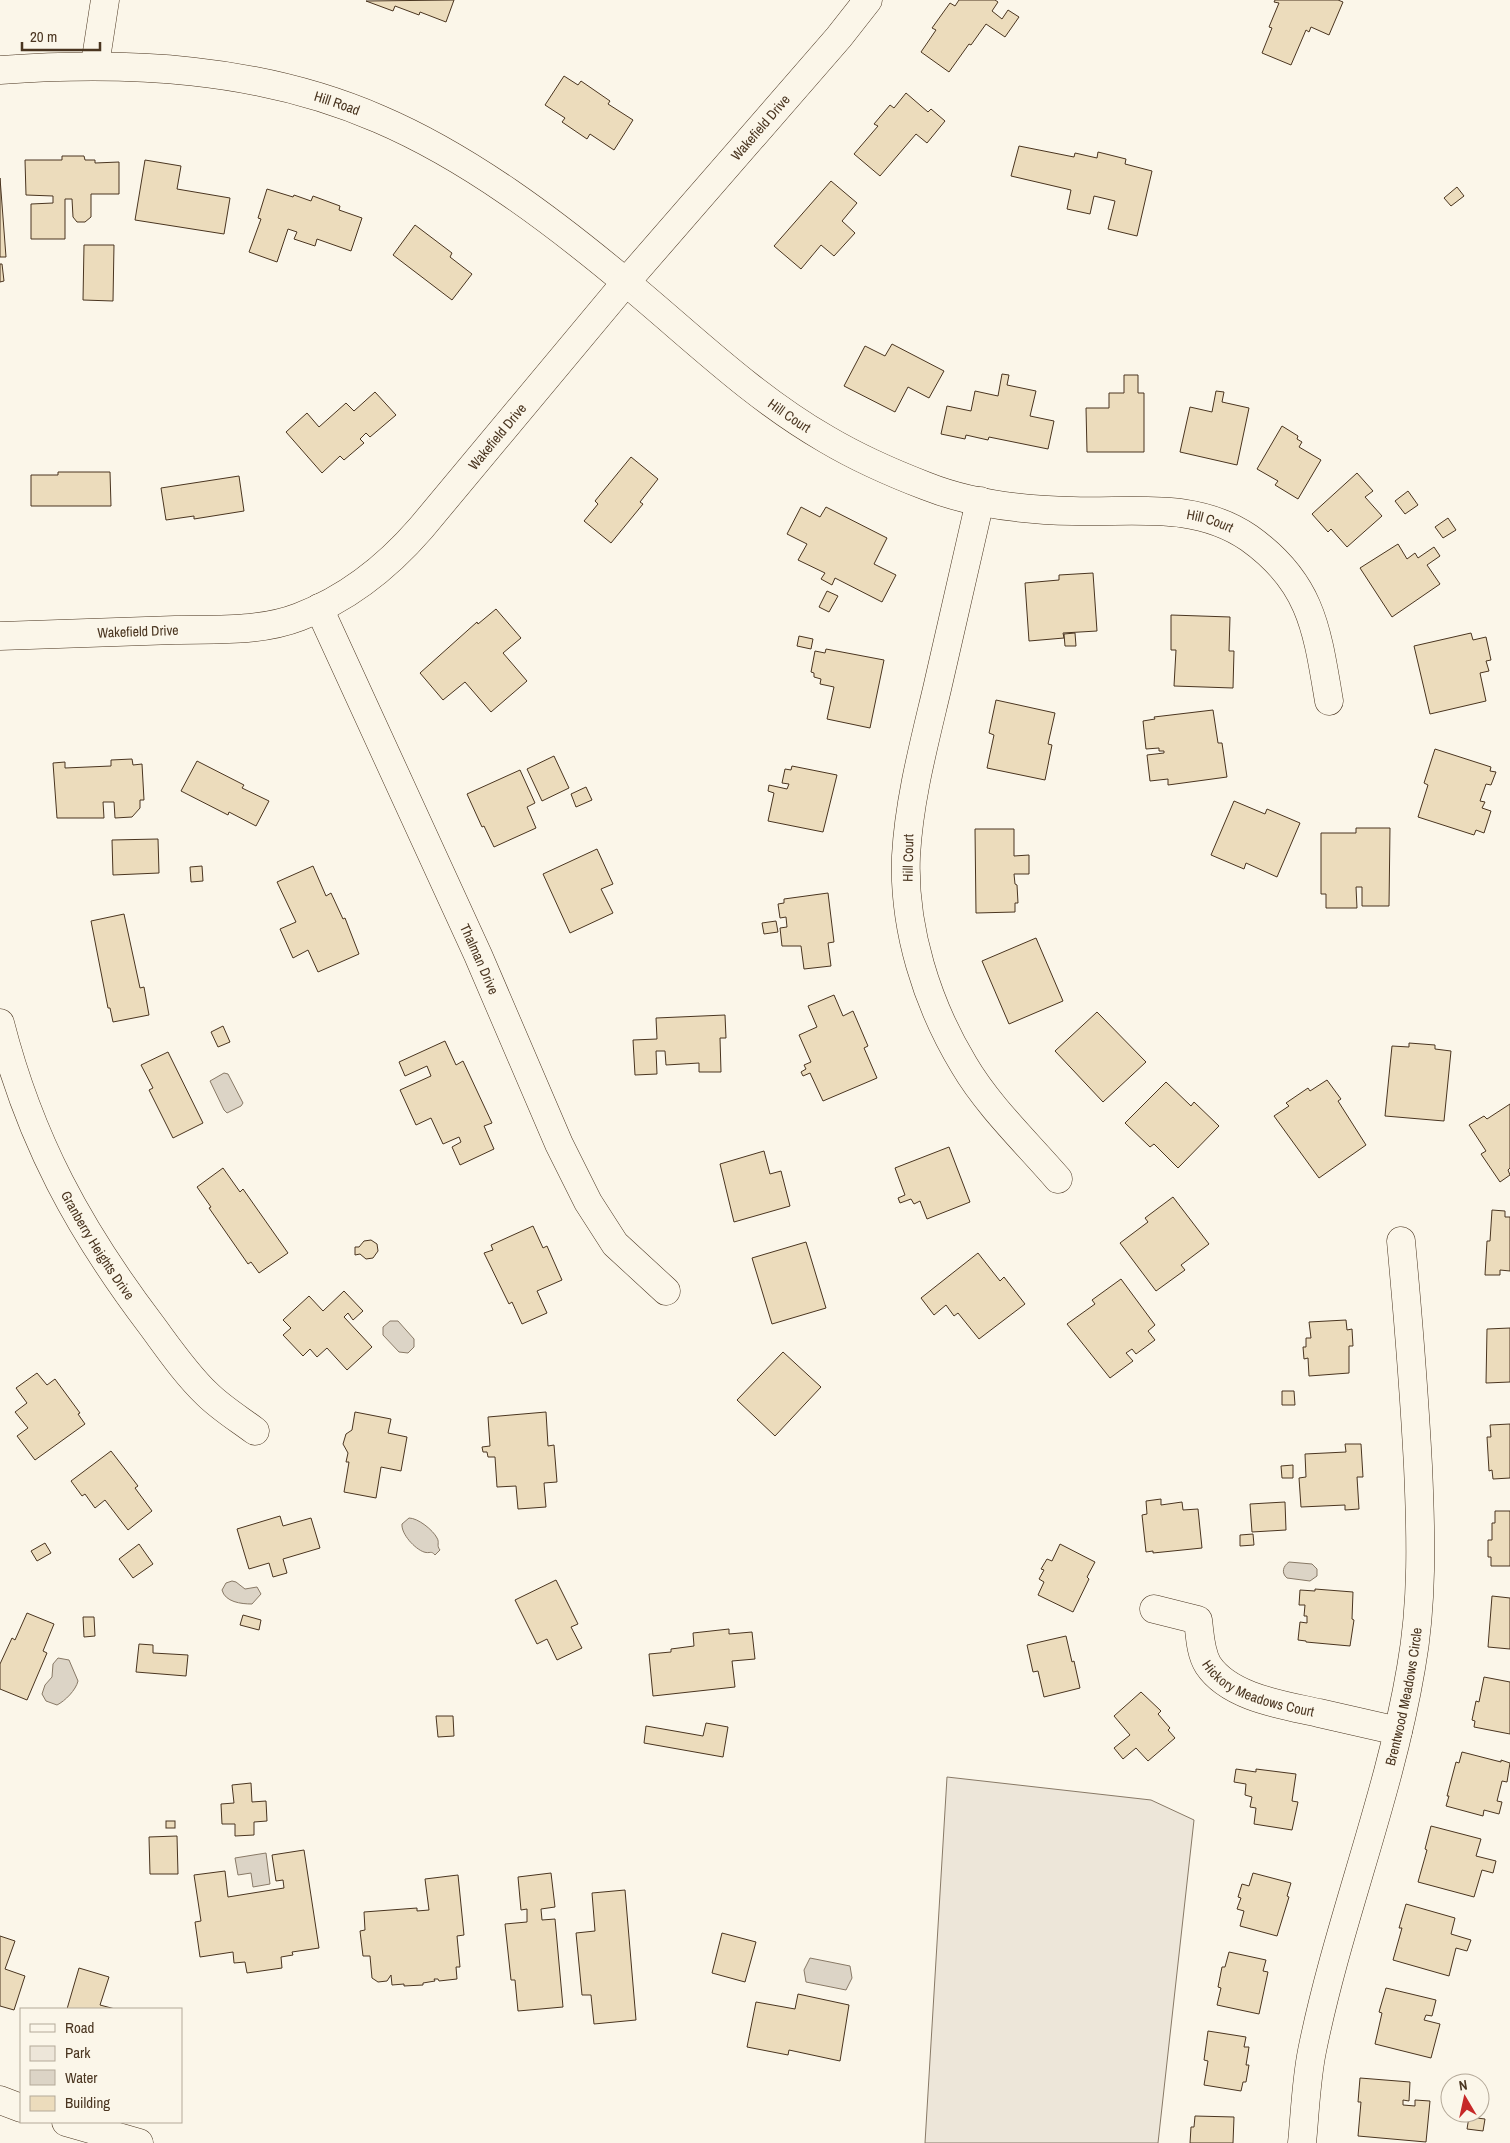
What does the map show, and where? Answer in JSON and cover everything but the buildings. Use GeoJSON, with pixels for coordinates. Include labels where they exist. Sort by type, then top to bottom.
{"type":"FeatureCollection","features":[{"type":"Feature","properties":{"kind":"street"},"geometry":{"type":"LineString","coordinates":[[94,65],[105,0]]}},
{"type":"Feature","properties":{"kind":"street","name":"Wakefield Drive"},"geometry":{"type":"LineString","coordinates":[[0,636],[241,629],[280,623],[319,608],[374,574],[406,545],[626,282],[839,37],[868,0]]}},
{"type":"Feature","properties":{"kind":"street","name":"Hill Road"},"geometry":{"type":"LineString","coordinates":[[0,70],[94,65],[160,67],[242,79],[309,94],[378,118],[447,154],[527,206],[626,282]]}},
{"type":"Feature","properties":{"kind":"street","name":"Hill Court"},"geometry":{"type":"LineString","coordinates":[[626,282],[726,368],[778,408],[825,438],[871,462],[924,485],[949,495],[980,501],[1066,511],[1152,509],[1173,511],[1218,523],[1240,533],[1257,544],[1277,563],[1306,600],[1319,638],[1329,701]]}},
{"type":"Feature","properties":{"kind":"street","name":"Hill Court"},"geometry":{"type":"LineString","coordinates":[[980,501],[914,791],[906,858],[910,917],[925,979],[941,1020],[960,1060],[988,1098],[1058,1179]]}},
{"type":"Feature","properties":{"kind":"street","name":"Thalman Drive"},"geometry":{"type":"LineString","coordinates":[[319,608],[478,955],[559,1144],[588,1202],[615,1244],[666,1291]]}},
{"type":"Feature","properties":{"kind":"street","name":"Granberry Heights Drive"},"geometry":{"type":"LineString","coordinates":[[0,1022],[16,1077],[45,1155],[90,1238],[133,1301],[193,1380],[208,1395],[255,1431]]}},
{"type":"Feature","properties":{"kind":"street","name":"Brentwood Meadows Circle"},"geometry":{"type":"LineString","coordinates":[[1302,2143],[1312,2052],[1337,1950],[1398,1730],[1411,1666],[1416,1624],[1420,1543],[1414,1383],[1401,1240]]}},
{"type":"Feature","properties":{"kind":"street","name":"Hickory Meadows Court"},"geometry":{"type":"LineString","coordinates":[[1154,1609],[1198,1620],[1203,1654],[1209,1666],[1240,1690],[1277,1704],[1398,1730]]}},
{"type":"Feature","properties":{"kind":"street"},"geometry":{"type":"LineString","coordinates":[[0,2100],[20,2108]]}},
{"type":"Feature","properties":{"kind":"street"},"geometry":{"type":"LineString","coordinates":[[69,2123],[122,2141]]}},
{"type":"Feature","properties":{"kind":"green space"},"geometry":{"type":"Polygon","coordinates":[[[947,1777],[1151,1800],[1194,1820],[1158,2143],[925,2143],[947,1777]]]}},
{"type":"Feature","properties":{"kind":"water"},"geometry":{"type":"Polygon","coordinates":[[[224,1073],[228,1074],[243,1103],[227,1113],[210,1081],[224,1073]]]}},
{"type":"Feature","properties":{"kind":"water"},"geometry":{"type":"Polygon","coordinates":[[[390,1321],[398,1321],[414,1339],[414,1347],[408,1353],[399,1352],[383,1335],[383,1327],[390,1321]]]}},
{"type":"Feature","properties":{"kind":"water"},"geometry":{"type":"Polygon","coordinates":[[[409,1518],[421,1522],[435,1535],[440,1550],[435,1555],[420,1550],[406,1536],[402,1524],[409,1518]]]}},
{"type":"Feature","properties":{"kind":"water"},"geometry":{"type":"Polygon","coordinates":[[[1289,1562],[1312,1564],[1317,1569],[1317,1576],[1310,1581],[1287,1578],[1284,1570],[1285,1565],[1289,1562]]]}},
{"type":"Feature","properties":{"kind":"water"},"geometry":{"type":"Polygon","coordinates":[[[232,1581],[245,1589],[257,1587],[261,1594],[252,1604],[238,1603],[230,1600],[222,1590],[226,1583],[232,1581]]]}},
{"type":"Feature","properties":{"kind":"water"},"geometry":{"type":"Polygon","coordinates":[[[58,1658],[69,1660],[78,1681],[70,1695],[57,1705],[46,1701],[42,1694],[45,1685],[52,1677],[53,1664],[58,1658]]]}},
{"type":"Feature","properties":{"kind":"water"},"geometry":{"type":"Polygon","coordinates":[[[266,1853],[270,1884],[253,1887],[251,1873],[238,1875],[235,1858],[266,1853]]]}},
{"type":"Feature","properties":{"kind":"water"},"geometry":{"type":"Polygon","coordinates":[[[810,1958],[850,1966],[852,1978],[846,1990],[806,1982],[804,1970],[810,1958]]]}}]}
